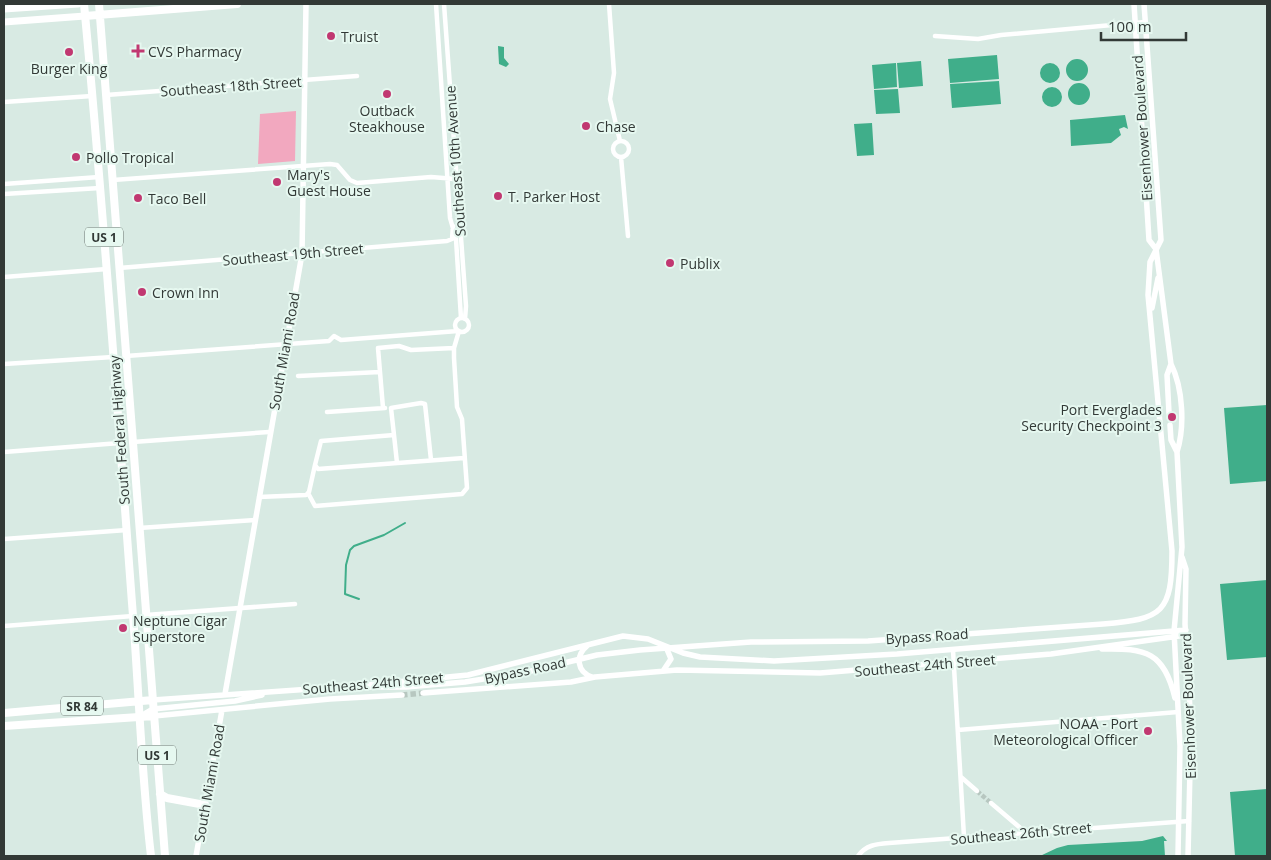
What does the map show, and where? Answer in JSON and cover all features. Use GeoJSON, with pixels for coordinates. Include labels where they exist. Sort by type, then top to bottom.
{"type":"FeatureCollection","features":[{"type":"Feature","properties":{"kind":"main road"},"geometry":{"type":"LineString","coordinates":[[12,22],[8,9],[78,4]]}},
{"type":"Feature","properties":{"kind":"main road","name":"South Federal Highway"},"geometry":{"type":"LineString","coordinates":[[84,4],[107,269],[133,616],[138,718],[151,856]]}},
{"type":"Feature","properties":{"kind":"main road","name":"South Federal Highway"},"geometry":{"type":"LineString","coordinates":[[99,4],[165,856]]}},
{"type":"Feature","properties":{"kind":"main road"},"geometry":{"type":"LineString","coordinates":[[4,22],[237,4]]}},
{"type":"Feature","properties":{"kind":"main road"},"geometry":{"type":"LineString","coordinates":[[98,163],[106,176],[113,180]]}},
{"type":"Feature","properties":{"kind":"main road"},"geometry":{"type":"LineString","coordinates":[[99,177],[114,196]]}},
{"type":"Feature","properties":{"kind":"main road"},"geometry":{"type":"LineString","coordinates":[[112,337],[118,349],[126,356]]}},
{"type":"Feature","properties":{"kind":"main road"},"geometry":{"type":"LineString","coordinates":[[113,357],[119,360],[127,371]]}},
{"type":"Feature","properties":{"kind":"main road"},"geometry":{"type":"LineString","coordinates":[[125,515],[139,528]]}},
{"type":"Feature","properties":{"kind":"main road"},"geometry":{"type":"LineString","coordinates":[[127,530],[140,543]]}},
{"type":"Feature","properties":{"kind":"main road","name":"SR 84"},"geometry":{"type":"LineString","coordinates":[[4,713],[138,701],[153,708]]}},
{"type":"Feature","properties":{"kind":"main road","name":"SR 84"},"geometry":{"type":"LineString","coordinates":[[4,726],[138,718],[153,708]]}},
{"type":"Feature","properties":{"kind":"main road"},"geometry":{"type":"LineString","coordinates":[[160,794],[167,798],[205,805]]}},
{"type":"Feature","properties":{"kind":"street","name":"South Miami Road"},"geometry":{"type":"LineString","coordinates":[[225,694],[238,608],[302,254],[303,80],[306,4]]}},
{"type":"Feature","properties":{"kind":"street","name":"Southeast 10th Avenue"},"geometry":{"type":"LineString","coordinates":[[436,4],[450,218],[456,239],[463,319],[468,327],[465,331],[459,331]]}},
{"type":"Feature","properties":{"kind":"street","name":"Southeast 10th Avenue"},"geometry":{"type":"LineString","coordinates":[[308,493],[315,506],[462,494],[467,488],[454,348],[459,331],[455,324],[463,319],[466,306],[444,4]]}},
{"type":"Feature","properties":{"kind":"street"},"geometry":{"type":"LineString","coordinates":[[608,4],[614,73],[610,99],[620,141]]}},
{"type":"Feature","properties":{"kind":"street","name":"Eisenhower Boulevard"},"geometry":{"type":"LineString","coordinates":[[1134,4],[1149,240],[1156,249],[1171,364],[1176,375],[1180,407],[1181,439],[1177,452],[1182,557],[1174,633],[1180,766],[1178,856]]}},
{"type":"Feature","properties":{"kind":"street","name":"Eisenhower Boulevard"},"geometry":{"type":"LineString","coordinates":[[1144,4],[1161,240],[1156,249]]}},
{"type":"Feature","properties":{"kind":"street"},"geometry":{"type":"LineString","coordinates":[[935,36],[978,39],[1000,34],[1145,22]]}},
{"type":"Feature","properties":{"kind":"street","name":"Southeast 18th Street"},"geometry":{"type":"LineString","coordinates":[[106,95],[357,76]]}},
{"type":"Feature","properties":{"kind":"street"},"geometry":{"type":"LineString","coordinates":[[4,102],[92,96]]}},
{"type":"Feature","properties":{"kind":"street"},"geometry":{"type":"LineString","coordinates":[[444,137],[453,136]]}},
{"type":"Feature","properties":{"kind":"street"},"geometry":{"type":"LineString","coordinates":[[620,141],[626,143],[629,148],[627,154],[621,157],[615,155],[612,149],[614,143],[620,141]]}},
{"type":"Feature","properties":{"kind":"street"},"geometry":{"type":"LineString","coordinates":[[621,157],[628,236]]}},
{"type":"Feature","properties":{"kind":"street"},"geometry":{"type":"LineString","coordinates":[[113,180],[337,165],[350,180],[357,184],[456,178]]}},
{"type":"Feature","properties":{"kind":"street"},"geometry":{"type":"LineString","coordinates":[[4,184],[99,177]]}},
{"type":"Feature","properties":{"kind":"street"},"geometry":{"type":"LineString","coordinates":[[4,194],[100,188]]}},
{"type":"Feature","properties":{"kind":"street","name":"Southeast 19th Street"},"geometry":{"type":"LineString","coordinates":[[119,268],[447,241],[452,238],[453,226]]}},
{"type":"Feature","properties":{"kind":"street","name":"Bypass Road"},"geometry":{"type":"LineString","coordinates":[[352,687],[406,687],[491,678],[607,654],[751,642],[833,641],[1138,621],[1154,614],[1169,598],[1172,551],[1148,295],[1150,262],[1156,249]]}},
{"type":"Feature","properties":{"kind":"street"},"geometry":{"type":"LineString","coordinates":[[4,277],[107,269]]}},
{"type":"Feature","properties":{"kind":"street","name":"Bypass Road"},"geometry":{"type":"LineString","coordinates":[[1151,325],[1153,295],[1159,276]]}},
{"type":"Feature","properties":{"kind":"street"},"geometry":{"type":"LineString","coordinates":[[126,356],[329,341],[334,336],[341,340],[459,331]]}},
{"type":"Feature","properties":{"kind":"street"},"geometry":{"type":"LineString","coordinates":[[383,408],[378,348],[399,346],[411,350],[454,348]]}},
{"type":"Feature","properties":{"kind":"street"},"geometry":{"type":"LineString","coordinates":[[4,364],[113,357]]}},
{"type":"Feature","properties":{"kind":"street","name":"Eisenhower Boulevard"},"geometry":{"type":"LineString","coordinates":[[1169,413],[1167,375],[1171,364]]}},
{"type":"Feature","properties":{"kind":"street"},"geometry":{"type":"LineString","coordinates":[[298,376],[380,372]]}},
{"type":"Feature","properties":{"kind":"street"},"geometry":{"type":"LineString","coordinates":[[327,412],[425,404],[431,460]]}},
{"type":"Feature","properties":{"kind":"street"},"geometry":{"type":"LineString","coordinates":[[391,408],[397,463]]}},
{"type":"Feature","properties":{"kind":"street","name":"Eisenhower Boulevard"},"geometry":{"type":"LineString","coordinates":[[1170,425],[1171,440],[1177,452]]}},
{"type":"Feature","properties":{"kind":"street"},"geometry":{"type":"LineString","coordinates":[[133,442],[270,432]]}},
{"type":"Feature","properties":{"kind":"street"},"geometry":{"type":"LineString","coordinates":[[258,497],[308,493],[321,441],[394,435]]}},
{"type":"Feature","properties":{"kind":"street"},"geometry":{"type":"LineString","coordinates":[[4,452],[120,443]]}},
{"type":"Feature","properties":{"kind":"street"},"geometry":{"type":"LineString","coordinates":[[315,465],[318,469],[464,458]]}},
{"type":"Feature","properties":{"kind":"street"},"geometry":{"type":"LineString","coordinates":[[139,528],[255,520]]}},
{"type":"Feature","properties":{"kind":"street"},"geometry":{"type":"LineString","coordinates":[[4,538],[127,530]]}},
{"type":"Feature","properties":{"kind":"street","name":"Eisenhower Boulevard"},"geometry":{"type":"LineString","coordinates":[[1182,557],[1186,569],[1186,633],[1191,728],[1188,856]]}},
{"type":"Feature","properties":{"kind":"street"},"geometry":{"type":"LineString","coordinates":[[146,615],[294,604]]}},
{"type":"Feature","properties":{"kind":"street"},"geometry":{"type":"LineString","coordinates":[[4,626],[133,616]]}},
{"type":"Feature","properties":{"kind":"street","name":"Southeast 24th Street"},"geometry":{"type":"LineString","coordinates":[[423,693],[571,682],[595,677],[663,671],[704,670],[820,673],[898,667],[1080,650],[1174,633]]}},
{"type":"Feature","properties":{"kind":"street","name":"Southeast 24th Street"},"geometry":{"type":"LineString","coordinates":[[153,708],[225,694],[352,687],[468,675],[615,637],[635,637],[700,657],[808,660],[1186,633]]}},
{"type":"Feature","properties":{"kind":"street"},"geometry":{"type":"LineString","coordinates":[[591,643],[581,653],[579,664],[583,673],[595,677]]}},
{"type":"Feature","properties":{"kind":"street"},"geometry":{"type":"LineString","coordinates":[[1016,644],[1017,657]]}},
{"type":"Feature","properties":{"kind":"street"},"geometry":{"type":"LineString","coordinates":[[663,671],[670,659],[665,645]]}},
{"type":"Feature","properties":{"kind":"street"},"geometry":{"type":"LineString","coordinates":[[958,730],[1178,712],[1166,668],[1152,655],[1127,649],[1080,650]]}},
{"type":"Feature","properties":{"kind":"street"},"geometry":{"type":"LineString","coordinates":[[953,650],[964,837]]}},
{"type":"Feature","properties":{"kind":"street"},"geometry":{"type":"LineString","coordinates":[[897,654],[898,667]]}},
{"type":"Feature","properties":{"kind":"street"},"geometry":{"type":"LineString","coordinates":[[759,672],[765,669],[776,668],[778,666],[774,660]]}},
{"type":"Feature","properties":{"kind":"street"},"geometry":{"type":"LineString","coordinates":[[791,673],[798,664],[808,660]]}},
{"type":"Feature","properties":{"kind":"street","name":"Bypass Road"},"geometry":{"type":"LineString","coordinates":[[330,699],[406,687]]}},
{"type":"Feature","properties":{"kind":"street"},"geometry":{"type":"LineString","coordinates":[[297,690],[298,699],[303,702]]}},
{"type":"Feature","properties":{"kind":"street"},"geometry":{"type":"LineString","coordinates":[[153,708],[235,701],[281,691]]}},
{"type":"Feature","properties":{"kind":"street","name":"Southeast 24th Street"},"geometry":{"type":"LineString","coordinates":[[153,708],[222,710],[402,694]]}},
{"type":"Feature","properties":{"kind":"street","name":"South Miami Road"},"geometry":{"type":"LineString","coordinates":[[196,856],[222,710]]}},
{"type":"Feature","properties":{"kind":"street"},"geometry":{"type":"LineString","coordinates":[[960,777],[976,791]]}},
{"type":"Feature","properties":{"kind":"street"},"geometry":{"type":"LineString","coordinates":[[991,804],[1025,832]]}},
{"type":"Feature","properties":{"kind":"street","name":"Southeast 26th Street"},"geometry":{"type":"LineString","coordinates":[[858,856],[863,849],[872,845],[1189,821]]}},
{"type":"Feature","properties":{"kind":"shaded area"},"geometry":{"type":"Polygon","coordinates":[[[498,46],[504,47],[504,58],[509,64],[506,67],[499,64],[498,46]]]}},
{"type":"Feature","properties":{"kind":"shaded area"},"geometry":{"type":"Polygon","coordinates":[[[997,55],[999,79],[950,83],[948,59],[997,55]]]}},
{"type":"Feature","properties":{"kind":"shaded area"},"geometry":{"type":"Polygon","coordinates":[[[1077,59],[1085,62],[1088,70],[1085,78],[1077,81],[1069,78],[1066,70],[1069,62],[1077,59]]]}},
{"type":"Feature","properties":{"kind":"shaded area"},"geometry":{"type":"Polygon","coordinates":[[[921,61],[923,86],[899,88],[897,63],[921,61]]]}},
{"type":"Feature","properties":{"kind":"shaded area"},"geometry":{"type":"Polygon","coordinates":[[[896,63],[897,87],[874,89],[872,65],[896,63]]]}},
{"type":"Feature","properties":{"kind":"shaded area"},"geometry":{"type":"Polygon","coordinates":[[[1046,63],[1054,63],[1060,69],[1060,77],[1054,83],[1046,83],[1040,77],[1040,69],[1046,63]]]}},
{"type":"Feature","properties":{"kind":"shaded area"},"geometry":{"type":"Polygon","coordinates":[[[999,81],[1001,104],[952,108],[950,84],[999,81]]]}},
{"type":"Feature","properties":{"kind":"shaded area"},"geometry":{"type":"Polygon","coordinates":[[[1079,83],[1089,90],[1090,94],[1083,104],[1079,105],[1069,98],[1068,94],[1075,84],[1079,83]]]}},
{"type":"Feature","properties":{"kind":"shaded area"},"geometry":{"type":"Polygon","coordinates":[[[1052,87],[1059,90],[1062,97],[1059,104],[1052,107],[1045,104],[1042,97],[1045,90],[1052,87]]]}},
{"type":"Feature","properties":{"kind":"shaded area"},"geometry":{"type":"Polygon","coordinates":[[[898,89],[900,113],[876,114],[874,90],[898,89]]]}},
{"type":"Feature","properties":{"kind":"shaded area"},"geometry":{"type":"Polygon","coordinates":[[[296,111],[295,161],[258,164],[260,114],[296,111]]]}},
{"type":"Feature","properties":{"kind":"shaded area"},"geometry":{"type":"Polygon","coordinates":[[[1125,115],[1128,129],[1124,127],[1119,129],[1121,135],[1111,143],[1071,146],[1070,120],[1125,115]]]}},
{"type":"Feature","properties":{"kind":"shaded area"},"geometry":{"type":"Polygon","coordinates":[[[872,123],[874,155],[857,156],[854,124],[872,123]]]}},
{"type":"Feature","properties":{"kind":"shaded area"},"geometry":{"type":"Polygon","coordinates":[[[1267,405],[1267,481],[1230,484],[1224,408],[1267,405]]]}},
{"type":"Feature","properties":{"kind":"shaded area"},"geometry":{"type":"Polygon","coordinates":[[[1267,580],[1267,657],[1227,660],[1220,584],[1267,580]]]}},
{"type":"Feature","properties":{"kind":"shaded area"},"geometry":{"type":"Polygon","coordinates":[[[1267,789],[1267,856],[1235,856],[1230,792],[1267,789]]]}},
{"type":"Feature","properties":{"kind":"shaded area"},"geometry":{"type":"Polygon","coordinates":[[[1163,836],[1167,841],[1164,841],[1165,856],[1040,856],[1068,845],[1142,841],[1163,836]]]}},
{"type":"Feature","properties":{"kind":"waterway"},"geometry":{"type":"LineString","coordinates":[[359,599],[345,594],[346,565],[350,550],[354,546],[384,535],[405,523]]}},
{"type":"Feature","properties":{"kind":"tunnel"},"geometry":{"type":"LineString","coordinates":[[402,695],[423,693]]}},
{"type":"Feature","properties":{"kind":"tunnel"},"geometry":{"type":"LineString","coordinates":[[977,791],[991,803]]}},
{"type":"Feature","properties":{"kind":"place","name":"Truist"},"geometry":{"type":"Point","coordinates":[331,36]}},
{"type":"Feature","properties":{"kind":"place","name":"CVS Pharmacy"},"geometry":{"type":"Point","coordinates":[138,51]}},
{"type":"Feature","properties":{"kind":"place","name":"Burger King"},"geometry":{"type":"Point","coordinates":[69,52]}},
{"type":"Feature","properties":{"kind":"place","name":"Outback Steakhouse"},"geometry":{"type":"Point","coordinates":[387,94]}},
{"type":"Feature","properties":{"kind":"place","name":"Chase"},"geometry":{"type":"Point","coordinates":[586,126]}},
{"type":"Feature","properties":{"kind":"place","name":"Pollo Tropical"},"geometry":{"type":"Point","coordinates":[76,157]}},
{"type":"Feature","properties":{"kind":"place","name":"Mary's Guest House"},"geometry":{"type":"Point","coordinates":[277,182]}},
{"type":"Feature","properties":{"kind":"place","name":"T. Parker Host"},"geometry":{"type":"Point","coordinates":[498,196]}},
{"type":"Feature","properties":{"kind":"place","name":"Taco Bell"},"geometry":{"type":"Point","coordinates":[138,198]}},
{"type":"Feature","properties":{"kind":"place","name":"Publix"},"geometry":{"type":"Point","coordinates":[670,263]}},
{"type":"Feature","properties":{"kind":"place","name":"Crown Inn"},"geometry":{"type":"Point","coordinates":[142,292]}},
{"type":"Feature","properties":{"kind":"place","name":"Port Everglades Security Checkpoint 3"},"geometry":{"type":"Point","coordinates":[1172,417]}},
{"type":"Feature","properties":{"kind":"place","name":"Neptune Cigar Superstore"},"geometry":{"type":"Point","coordinates":[123,628]}},
{"type":"Feature","properties":{"kind":"place","name":"NOAA - Port Meteorological Officer"},"geometry":{"type":"Point","coordinates":[1148,731]}}]}
